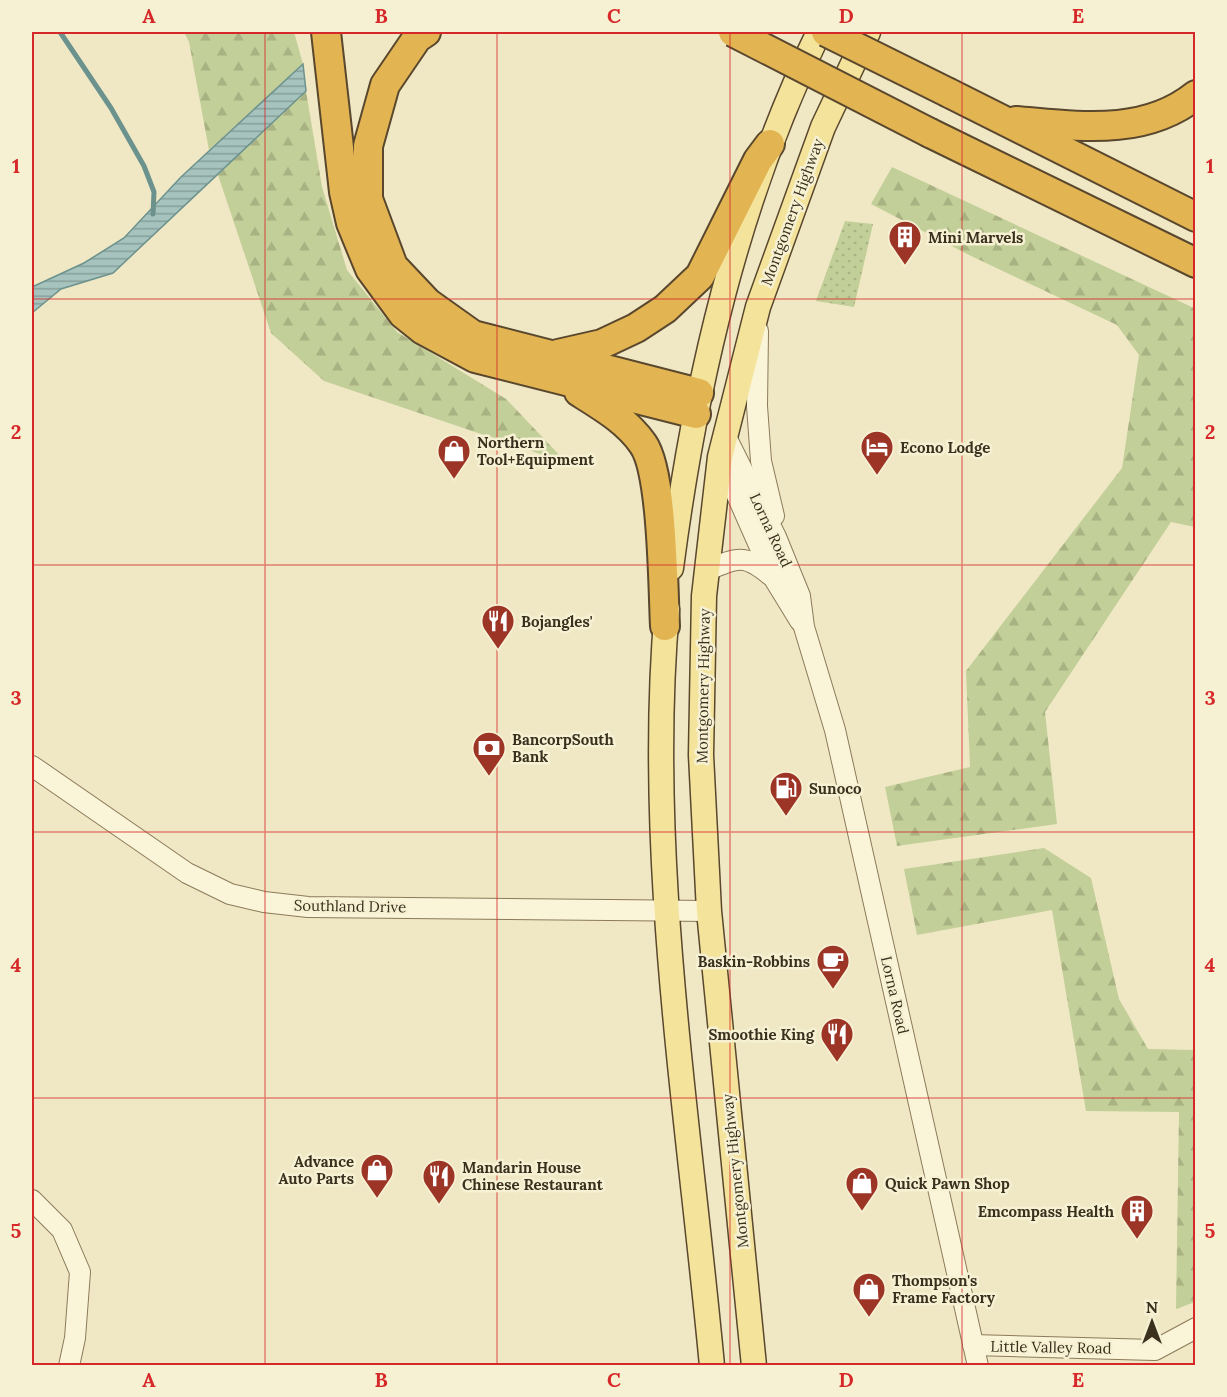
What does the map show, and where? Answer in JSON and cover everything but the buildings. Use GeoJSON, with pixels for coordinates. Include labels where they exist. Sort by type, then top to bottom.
{"type":"FeatureCollection","features":[{"type":"Feature","properties":{"kind":"highway"},"geometry":{"type":"LineString","coordinates":[[326,32],[345,192],[351,223],[370,269],[403,314],[448,345],[475,358],[554,366],[636,328],[666,309],[700,276],[758,160],[770,144]]}},
{"type":"Feature","properties":{"kind":"highway"},"geometry":{"type":"LineString","coordinates":[[426,32],[417,38],[385,85],[368,146],[368,199],[393,266],[428,303],[473,335],[554,366],[697,404]]}},
{"type":"Feature","properties":{"kind":"highway"},"geometry":{"type":"LineString","coordinates":[[734,32],[930,133],[1196,263]]}},
{"type":"Feature","properties":{"kind":"highway"},"geometry":{"type":"LineString","coordinates":[[826,32],[1196,217]]}},
{"type":"Feature","properties":{"kind":"highway"},"geometry":{"type":"LineString","coordinates":[[1000,120],[1097,128],[1130,124],[1159,116],[1196,95]]}},
{"type":"Feature","properties":{"kind":"highway"},"geometry":{"type":"LineString","coordinates":[[554,366],[616,415],[645,445],[657,492],[665,626]]}},
{"type":"Feature","properties":{"kind":"main road"},"geometry":{"type":"LineString","coordinates":[[712,1365],[667,912],[661,736],[661,677],[665,626],[681,490],[714,323],[770,144],[819,32]]}},
{"type":"Feature","properties":{"kind":"main road","name":"Montgomery Highway"},"geometry":{"type":"LineString","coordinates":[[754,1365],[709,910],[701,755],[704,596],[723,447],[758,307],[823,127],[868,32]]}},
{"type":"Feature","properties":{"kind":"main road"},"geometry":{"type":"LineString","coordinates":[[697,404],[723,447]]}},
{"type":"Feature","properties":{"kind":"street"},"geometry":{"type":"LineString","coordinates":[[758,307],[757,406],[761,461],[774,513],[776,537]]}},
{"type":"Feature","properties":{"kind":"street","name":"Lorna Road"},"geometry":{"type":"LineString","coordinates":[[723,447],[776,537],[800,596],[804,627],[835,730],[978,1365]]}},
{"type":"Feature","properties":{"kind":"street","name":"Lorna Road"},"geometry":{"type":"LineString","coordinates":[[723,447],[773,577],[804,627]]}},
{"type":"Feature","properties":{"kind":"street"},"geometry":{"type":"LineString","coordinates":[[708,570],[731,560],[752,560],[773,577]]}},
{"type":"Feature","properties":{"kind":"street","name":"Southland Drive"},"geometry":{"type":"LineString","coordinates":[[32,766],[187,873],[230,894],[264,902],[309,907],[667,912],[709,910]]}},
{"type":"Feature","properties":{"kind":"street"},"geometry":{"type":"LineString","coordinates":[[32,1200],[62,1230],[80,1272],[75,1338],[69,1365]]}},
{"type":"Feature","properties":{"kind":"street","name":"Little Valley Road"},"geometry":{"type":"LineString","coordinates":[[973,1345],[1155,1350],[1196,1328]]}},
{"type":"Feature","properties":{"kind":"green space"},"geometry":{"type":"Polygon","coordinates":[[[184,32],[294,32],[303,64],[209,150],[189,42],[184,32]]]}},
{"type":"Feature","properties":{"kind":"green space"},"geometry":{"type":"Polygon","coordinates":[[[306,91],[322,187],[347,270],[397,332],[506,399],[567,463],[324,381],[271,333],[218,175],[306,91]]]}},
{"type":"Feature","properties":{"kind":"green space"},"geometry":{"type":"Polygon","coordinates":[[[892,167],[1196,309],[1195,527],[1171,522],[1045,712],[1057,824],[897,846],[885,787],[970,767],[966,671],[1122,468],[1139,355],[1117,325],[967,254],[871,204],[892,167]]]}},
{"type":"Feature","properties":{"kind":"green space"},"geometry":{"type":"Polygon","coordinates":[[[845,221],[873,224],[854,307],[816,301],[845,221]]]}},
{"type":"Feature","properties":{"kind":"green space"},"geometry":{"type":"Polygon","coordinates":[[[1044,848],[1091,878],[1119,999],[1148,1049],[1195,1050],[1195,1302],[1176,1309],[1179,1112],[1086,1111],[1052,910],[917,935],[904,869],[1044,848]]]}},
{"type":"Feature","properties":{"kind":"water"},"geometry":{"type":"Polygon","coordinates":[[[303,64],[306,91],[113,273],[61,289],[32,313],[32,287],[84,263],[124,238],[181,177],[303,64]]]}},
{"type":"Feature","properties":{"kind":"waterway"},"geometry":{"type":"LineString","coordinates":[[60,32],[111,108],[144,166],[154,192],[153,214]]}},
{"type":"Feature","properties":{"kind":"place","name":"Mini Marvels"},"geometry":{"type":"Point","coordinates":[905,266]}},
{"type":"Feature","properties":{"kind":"place","name":"Econo Lodge"},"geometry":{"type":"Point","coordinates":[877,476]}},
{"type":"Feature","properties":{"kind":"place","name":"Northern Tool+Equipment"},"geometry":{"type":"Point","coordinates":[454,480]}},
{"type":"Feature","properties":{"kind":"place","name":"Bojangles'"},"geometry":{"type":"Point","coordinates":[498,650]}},
{"type":"Feature","properties":{"kind":"place","name":"BancorpSouth Bank"},"geometry":{"type":"Point","coordinates":[489,777]}},
{"type":"Feature","properties":{"kind":"place","name":"Sunoco"},"geometry":{"type":"Point","coordinates":[786,817]}},
{"type":"Feature","properties":{"kind":"place","name":"Baskin-Robbins"},"geometry":{"type":"Point","coordinates":[833,990]}},
{"type":"Feature","properties":{"kind":"place","name":"Smoothie King"},"geometry":{"type":"Point","coordinates":[837,1063]}},
{"type":"Feature","properties":{"kind":"place","name":"Advance Auto Parts"},"geometry":{"type":"Point","coordinates":[377,1199]}},
{"type":"Feature","properties":{"kind":"place","name":"Mandarin House Chinese Restaurant"},"geometry":{"type":"Point","coordinates":[439,1205]}},
{"type":"Feature","properties":{"kind":"place","name":"Quick Pawn Shop"},"geometry":{"type":"Point","coordinates":[862,1212]}},
{"type":"Feature","properties":{"kind":"place","name":"Emcompass Health"},"geometry":{"type":"Point","coordinates":[1137,1240]}},
{"type":"Feature","properties":{"kind":"place","name":"Thompson's Frame Factory"},"geometry":{"type":"Point","coordinates":[869,1318]}}]}
